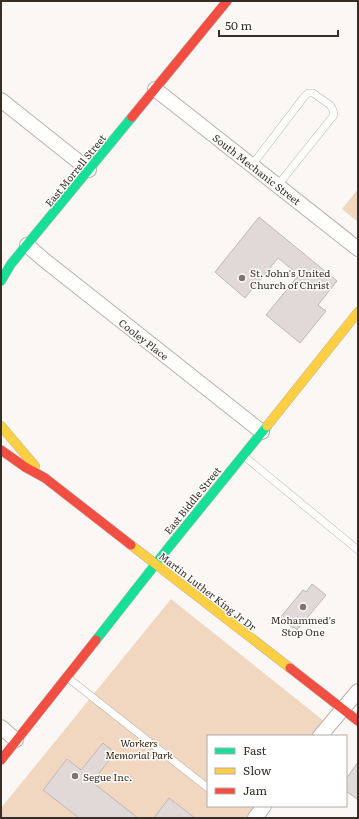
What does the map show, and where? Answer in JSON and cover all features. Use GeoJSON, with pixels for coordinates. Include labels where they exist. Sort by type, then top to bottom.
{"type":"FeatureCollection","features":[{"type":"Feature","properties":{"kind":"street","name":"East Morrell Street"},"geometry":{"type":"LineString","coordinates":[[1,281],[11,264],[227,1]]}},
{"type":"Feature","properties":{"kind":"street","name":"South Mechanic Street"},"geometry":{"type":"LineString","coordinates":[[155,89],[358,249]]}},
{"type":"Feature","properties":{"kind":"street"},"geometry":{"type":"LineString","coordinates":[[1,100],[89,170]]}},
{"type":"Feature","properties":{"kind":"street","name":"Cooley Place"},"geometry":{"type":"LineString","coordinates":[[28,245],[43,259],[262,432]]}},
{"type":"Feature","properties":{"kind":"street","name":"East Morrell Street"},"geometry":{"type":"LineString","coordinates":[[1,268],[11,264]]}},
{"type":"Feature","properties":{"kind":"street","name":"East Biddle Street"},"geometry":{"type":"LineString","coordinates":[[1,760],[66,676],[358,312]]}},
{"type":"Feature","properties":{"kind":"street","name":"Martin Luther King Jr Dr"},"geometry":{"type":"LineString","coordinates":[[1,426],[45,478]]}},
{"type":"Feature","properties":{"kind":"street","name":"Martin Luther King Jr Dr"},"geometry":{"type":"LineString","coordinates":[[1,450],[25,467],[45,478],[358,721]]}},
{"type":"Feature","properties":{"kind":"street"},"geometry":{"type":"LineString","coordinates":[[321,735],[358,691]]}},
{"type":"Feature","properties":{"kind":"street"},"geometry":{"type":"LineString","coordinates":[[1,727],[16,740]]}},
{"type":"Feature","properties":{"kind":"street"},"geometry":{"type":"LineString","coordinates":[[255,818],[263,807]]}},
{"type":"Feature","properties":{"kind":"lane"},"geometry":{"type":"LineString","coordinates":[[252,165],[308,93],[313,93],[330,105],[334,115],[278,185]]}},
{"type":"Feature","properties":{"kind":"lane"},"geometry":{"type":"LineString","coordinates":[[243,456],[358,550]]}},
{"type":"Feature","properties":{"kind":"lane"},"geometry":{"type":"LineString","coordinates":[[66,676],[207,787]]}},
{"type":"Feature","properties":{"kind":"green space"},"geometry":{"type":"Polygon","coordinates":[[[358,189],[358,222],[342,209],[358,189]]]}},
{"type":"Feature","properties":{"kind":"green space","name":"Workers Memorial Park"},"geometry":{"type":"Polygon","coordinates":[[[171,599],[324,721],[313,735],[207,735],[207,807],[257,807],[248,818],[1,818],[1,808],[171,599]]]}},
{"type":"Feature","properties":{"kind":"building","name":"St. John's United Church of Christ"},"geometry":{"type":"Polygon","coordinates":[[[259,217],[337,281],[318,305],[326,311],[300,343],[266,315],[299,275],[278,258],[245,298],[215,272],[259,217]]]}},
{"type":"Feature","properties":{"kind":"building","name":"Mohammed's Stop One"},"geometry":{"type":"Polygon","coordinates":[[[312,584],[326,595],[297,630],[280,618],[303,590],[306,592],[312,584]]]}},
{"type":"Feature","properties":{"kind":"building","name":"Segue Inc."},"geometry":{"type":"Polygon","coordinates":[[[103,743],[115,753],[92,782],[138,818],[79,818],[43,790],[67,759],[81,770],[103,743]]]}},
{"type":"Feature","properties":{"kind":"building"},"geometry":{"type":"Polygon","coordinates":[[[358,762],[358,800],[347,792],[347,778],[358,762]]]}},
{"type":"Feature","properties":{"kind":"building"},"geometry":{"type":"Polygon","coordinates":[[[169,798],[195,818],[154,818],[169,798]]]}},
{"type":"Feature","properties":{"kind":"traffic: fast"},"geometry":{"type":"LineString","coordinates":[[1,281],[11,264],[132,117]]}},
{"type":"Feature","properties":{"kind":"traffic: fast"},"geometry":{"type":"LineString","coordinates":[[96,640],[267,426]]}},
{"type":"Feature","properties":{"kind":"traffic: slow"},"geometry":{"type":"LineString","coordinates":[[267,426],[358,312]]}},
{"type":"Feature","properties":{"kind":"traffic: slow"},"geometry":{"type":"LineString","coordinates":[[1,426],[35,466]]}},
{"type":"Feature","properties":{"kind":"traffic: slow"},"geometry":{"type":"LineString","coordinates":[[131,545],[290,668]]}},
{"type":"Feature","properties":{"kind":"traffic: jam"},"geometry":{"type":"LineString","coordinates":[[132,117],[227,1]]}},
{"type":"Feature","properties":{"kind":"traffic: jam"},"geometry":{"type":"LineString","coordinates":[[1,450],[25,467],[45,478],[131,545]]}},
{"type":"Feature","properties":{"kind":"traffic: jam"},"geometry":{"type":"LineString","coordinates":[[1,760],[96,640]]}},
{"type":"Feature","properties":{"kind":"traffic: jam"},"geometry":{"type":"LineString","coordinates":[[290,668],[358,721]]}},
{"type":"Feature","properties":{"kind":"place","name":"St. John's United Church of Christ"},"geometry":{"type":"Point","coordinates":[242,278]}},
{"type":"Feature","properties":{"kind":"place","name":"Mohammed's Stop One"},"geometry":{"type":"Point","coordinates":[303,607]}},
{"type":"Feature","properties":{"kind":"place","name":"Segue Inc."},"geometry":{"type":"Point","coordinates":[75,776]}}]}
